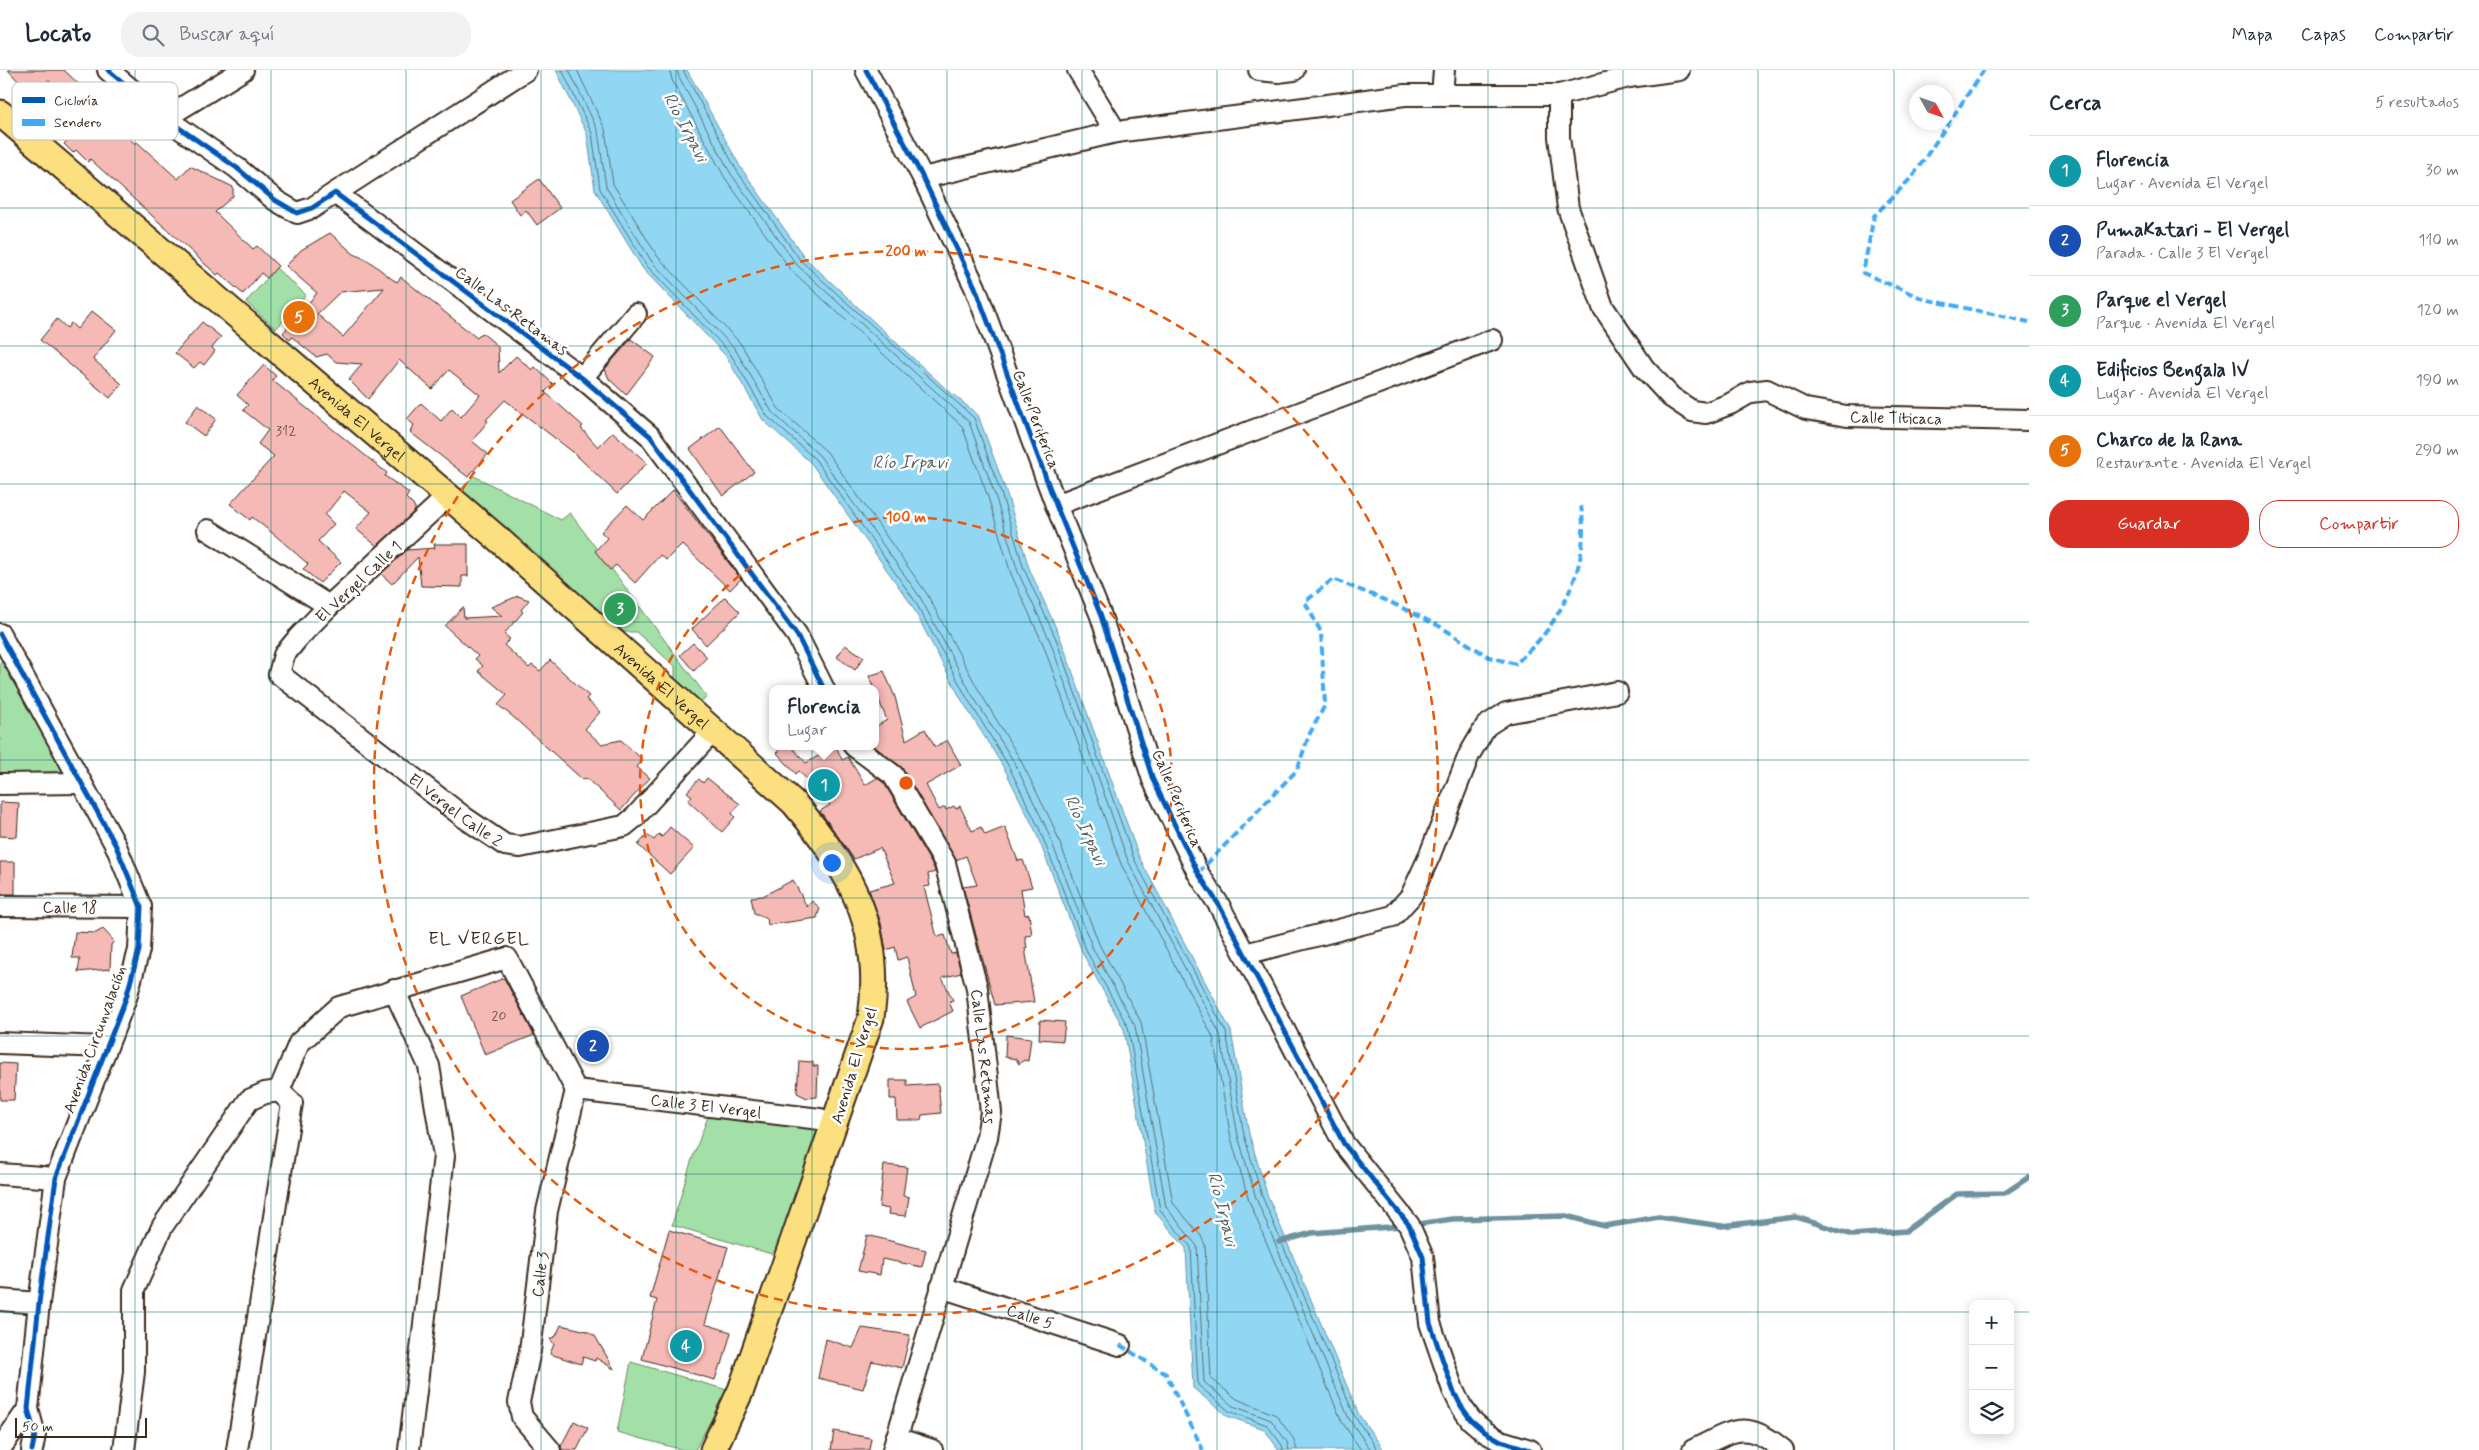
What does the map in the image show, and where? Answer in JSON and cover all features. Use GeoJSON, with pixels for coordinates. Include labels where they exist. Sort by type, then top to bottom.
{"type":"FeatureCollection","features":[{"type":"Feature","properties":{"kind":"main road","name":"Avenida El Vergel"},"geometry":{"type":"LineString","coordinates":[[0,112],[12,122]]}},
{"type":"Feature","properties":{"kind":"main road","name":"Avenida El Vergel"},"geometry":{"type":"LineString","coordinates":[[32,140],[212,296],[448,496],[794,803],[823,838],[850,881],[864,917],[873,958],[874,991],[871,1018],[741,1390],[712,1450]]}},
{"type":"Feature","properties":{"kind":"street"},"geometry":{"type":"LineString","coordinates":[[108,70],[122,82]]}},
{"type":"Feature","properties":{"kind":"street"},"geometry":{"type":"LineString","coordinates":[[178,110],[243,70]]}},
{"type":"Feature","properties":{"kind":"street"},"geometry":{"type":"LineString","coordinates":[[178,127],[237,168],[275,200],[297,213],[312,208],[526,70]]}},
{"type":"Feature","properties":{"kind":"street","name":"Calle Periferica"},"geometry":{"type":"LineString","coordinates":[[866,70],[923,178],[974,287],[1056,505],[1101,616],[1153,780],[1198,873],[1220,905],[1344,1144],[1412,1233],[1424,1257],[1430,1323],[1453,1390],[1462,1406],[1471,1420],[1485,1432],[1501,1441],[1530,1450]]}},
{"type":"Feature","properties":{"kind":"street"},"geometry":{"type":"LineString","coordinates":[[1078,70],[1116,132]]}},
{"type":"Feature","properties":{"kind":"street"},"geometry":{"type":"LineString","coordinates":[[1259,70],[1278,72],[1294,70]]}},
{"type":"Feature","properties":{"kind":"street"},"geometry":{"type":"LineString","coordinates":[[1442,95],[1444,70]]}},
{"type":"Feature","properties":{"kind":"street"},"geometry":{"type":"LineString","coordinates":[[923,178],[1116,132],[1405,95],[1558,95],[1629,77],[1679,70]]}},
{"type":"Feature","properties":{"kind":"street","name":"Calle Titicaca"},"geometry":{"type":"LineString","coordinates":[[1558,95],[1559,137],[1568,208],[1602,307],[1644,368],[1671,397],[1692,411],[1706,414],[1730,404],[1751,392],[1768,390],[1806,409],[1847,416],[2029,420]]}},
{"type":"Feature","properties":{"kind":"street","name":"Calle Las Retamas"},"geometry":{"type":"LineString","coordinates":[[335,193],[582,378],[650,436],[797,635],[822,685]]}},
{"type":"Feature","properties":{"kind":"street"},"geometry":{"type":"LineString","coordinates":[[582,378],[636,314]]}},
{"type":"Feature","properties":{"kind":"street"},"geometry":{"type":"LineString","coordinates":[[1056,505],[1492,340]]}},
{"type":"Feature","properties":{"kind":"street","name":"El Vergel Calle 1"},"geometry":{"type":"LineString","coordinates":[[279,674],[284,655],[330,606],[448,496]]}},
{"type":"Feature","properties":{"kind":"street"},"geometry":{"type":"LineString","coordinates":[[208,530],[330,606]]}},
{"type":"Feature","properties":{"kind":"street","name":"Avenida Circunvalación"},"geometry":{"type":"LineString","coordinates":[[2,642],[116,846],[141,907],[139,950],[126,998],[56,1178],[39,1303],[28,1409],[35,1435],[32,1450]]}},
{"type":"Feature","properties":{"kind":"street","name":"El Vergel Calle 2"},"geometry":{"type":"LineString","coordinates":[[279,674],[464,818],[505,845],[520,847],[624,826],[635,817],[713,731]]}},
{"type":"Feature","properties":{"kind":"street"},"geometry":{"type":"LineString","coordinates":[[1245,954],[1393,916],[1411,896],[1429,858],[1469,755],[1486,726],[1506,713],[1617,692]]}},
{"type":"Feature","properties":{"kind":"street","name":"Calle Las Retamas"},"geometry":{"type":"LineString","coordinates":[[859,750],[893,776],[944,864],[977,988],[991,1112],[987,1136],[894,1444]]}},
{"type":"Feature","properties":{"kind":"street"},"geometry":{"type":"LineString","coordinates":[[0,784],[81,783]]}},
{"type":"Feature","properties":{"kind":"street","name":"Calle 18"},"geometry":{"type":"LineString","coordinates":[[0,906],[141,907]]}},
{"type":"Feature","properties":{"kind":"street"},"geometry":{"type":"LineString","coordinates":[[279,1091],[299,1043],[339,1007],[507,958],[576,1090]]}},
{"type":"Feature","properties":{"kind":"street"},"geometry":{"type":"LineString","coordinates":[[394,990],[429,1066],[444,1156],[409,1450]]}},
{"type":"Feature","properties":{"kind":"street"},"geometry":{"type":"LineString","coordinates":[[0,1043],[106,1047]]}},
{"type":"Feature","properties":{"kind":"street","name":"Calle 3 El Vergel"},"geometry":{"type":"LineString","coordinates":[[576,1090],[820,1119],[835,1124]]}},
{"type":"Feature","properties":{"kind":"street","name":"Calle 3"},"geometry":{"type":"LineString","coordinates":[[550,1450],[522,1417],[519,1402],[530,1351],[547,1211],[576,1090]]}},
{"type":"Feature","properties":{"kind":"street"},"geometry":{"type":"LineString","coordinates":[[124,1450],[134,1372],[134,1290],[148,1254],[162,1227],[249,1100],[265,1093],[279,1091]]}},
{"type":"Feature","properties":{"kind":"street"},"geometry":{"type":"LineString","coordinates":[[237,1450],[292,1103],[279,1091]]}},
{"type":"Feature","properties":{"kind":"street"},"geometry":{"type":"LineString","coordinates":[[0,1174],[56,1178]]}},
{"type":"Feature","properties":{"kind":"street","name":"Calle 5"},"geometry":{"type":"LineString","coordinates":[[941,1287],[1120,1345]]}},
{"type":"Feature","properties":{"kind":"street"},"geometry":{"type":"LineString","coordinates":[[0,1300],[39,1303]]}},
{"type":"Feature","properties":{"kind":"street"},"geometry":{"type":"LineString","coordinates":[[2,1442],[28,1409]]}},
{"type":"Feature","properties":{"kind":"street"},"geometry":{"type":"LineString","coordinates":[[1693,1450],[1731,1432],[1747,1429],[1765,1436],[1784,1450]]}},
{"type":"Feature","properties":{"kind":"street"},"geometry":{"type":"LineString","coordinates":[[894,1444],[932,1450]]}},
{"type":"Feature","properties":{"kind":"green space"},"geometry":{"type":"Polygon","coordinates":[[[276,268],[306,295],[276,329],[246,302],[276,268]]]}},
{"type":"Feature","properties":{"kind":"green space"},"geometry":{"type":"Polygon","coordinates":[[[474,476],[561,520],[570,513],[707,697],[701,702],[675,679],[675,666],[636,632],[624,632],[460,490],[474,476]]]}},
{"type":"Feature","properties":{"kind":"green space"},"geometry":{"type":"Polygon","coordinates":[[[0,662],[5,663],[66,769],[63,775],[55,778],[0,774],[0,662]]]}},
{"type":"Feature","properties":{"kind":"green space"},"geometry":{"type":"Polygon","coordinates":[[[709,1114],[815,1126],[818,1131],[775,1255],[672,1225],[691,1162],[709,1114]]]}},
{"type":"Feature","properties":{"kind":"green space"},"geometry":{"type":"Polygon","coordinates":[[[631,1362],[727,1390],[695,1450],[683,1450],[617,1432],[631,1362]]]}},
{"type":"Feature","properties":{"kind":"water","name":"Río Irpavi"},"geometry":{"type":"Polygon","coordinates":[[[556,70],[687,70],[741,168],[805,258],[943,386],[978,415],[1006,491],[1029,568],[1060,637],[1139,857],[1231,1031],[1249,1134],[1267,1194],[1359,1415],[1384,1450],[1279,1450],[1264,1429],[1227,1416],[1193,1388],[1186,1248],[1155,1212],[1124,1029],[1083,954],[1035,830],[1004,768],[961,699],[911,604],[811,463],[763,420],[726,356],[643,269],[595,190],[587,134],[556,70]]]}},
{"type":"Feature","properties":{"kind":"building"},"geometry":{"type":"Polygon","coordinates":[[[8,70],[64,70],[77,82],[50,82],[48,80],[46,82],[19,82],[8,70]]]}},
{"type":"Feature","properties":{"kind":"building"},"geometry":{"type":"Polygon","coordinates":[[[67,140],[131,140],[135,144],[137,142],[178,179],[190,166],[233,187],[233,196],[215,212],[253,249],[257,246],[278,266],[267,278],[261,273],[243,294],[219,273],[217,275],[90,159],[88,162],[76,150],[73,153],[64,144],[67,140]]]}},
{"type":"Feature","properties":{"kind":"building"},"geometry":{"type":"Polygon","coordinates":[[[539,179],[560,208],[537,225],[526,210],[520,215],[510,200],[539,179]]]}},
{"type":"Feature","properties":{"kind":"building"},"geometry":{"type":"Polygon","coordinates":[[[330,233],[354,254],[369,261],[392,279],[397,282],[401,277],[477,338],[482,333],[492,341],[498,347],[499,373],[516,356],[532,370],[535,367],[553,384],[545,392],[583,426],[581,428],[598,447],[613,432],[647,463],[617,494],[573,452],[505,400],[486,420],[488,421],[472,441],[488,454],[468,477],[410,432],[414,425],[407,419],[421,403],[441,421],[452,408],[461,417],[480,395],[449,370],[432,389],[399,360],[368,399],[349,380],[362,364],[336,362],[327,354],[316,357],[292,337],[290,340],[283,333],[317,293],[286,266],[301,250],[330,233]],[[384,288],[340,292],[317,314],[343,337],[384,288]]]}},
{"type":"Feature","properties":{"kind":"building"},"geometry":{"type":"Polygon","coordinates":[[[92,311],[116,330],[93,359],[122,384],[110,398],[40,340],[57,319],[67,328],[71,323],[77,329],[92,311]]]}},
{"type":"Feature","properties":{"kind":"building"},"geometry":{"type":"Polygon","coordinates":[[[202,322],[221,337],[212,348],[215,351],[204,365],[200,362],[194,368],[175,353],[202,322]]]}},
{"type":"Feature","properties":{"kind":"building"},"geometry":{"type":"Polygon","coordinates":[[[631,339],[655,357],[626,395],[609,379],[605,369],[631,339]]]}},
{"type":"Feature","properties":{"kind":"building"},"geometry":{"type":"Polygon","coordinates":[[[264,365],[276,376],[272,380],[387,473],[385,476],[409,493],[406,498],[415,507],[415,511],[377,546],[356,529],[371,512],[344,491],[325,515],[334,524],[318,541],[341,562],[320,583],[303,569],[308,564],[252,517],[250,520],[230,504],[274,456],[258,444],[268,430],[243,410],[248,405],[237,395],[264,365]]]}},
{"type":"Feature","properties":{"kind":"building"},"geometry":{"type":"Polygon","coordinates":[[[198,405],[216,419],[204,436],[185,422],[198,405]]]}},
{"type":"Feature","properties":{"kind":"building"},"geometry":{"type":"Polygon","coordinates":[[[720,426],[754,472],[723,496],[690,449],[720,426]]]}},
{"type":"Feature","properties":{"kind":"building"},"geometry":{"type":"Polygon","coordinates":[[[673,490],[741,579],[730,590],[682,544],[666,560],[660,555],[635,583],[616,565],[610,570],[595,551],[607,538],[601,532],[627,505],[643,520],[673,490]]]}},
{"type":"Feature","properties":{"kind":"building"},"geometry":{"type":"Polygon","coordinates":[[[434,544],[468,544],[468,576],[462,576],[462,587],[421,586],[418,557],[392,584],[381,574],[407,550],[435,548],[434,544]]]}},
{"type":"Feature","properties":{"kind":"building"},"geometry":{"type":"Polygon","coordinates":[[[518,596],[529,600],[521,610],[523,612],[504,634],[510,639],[504,645],[529,668],[532,665],[540,671],[550,660],[589,696],[586,699],[600,712],[585,729],[601,744],[621,740],[643,760],[637,767],[650,778],[621,810],[586,778],[583,780],[498,705],[507,695],[478,671],[483,666],[475,659],[478,656],[445,626],[463,607],[464,618],[502,616],[491,607],[518,596]]]}},
{"type":"Feature","properties":{"kind":"building"},"geometry":{"type":"Polygon","coordinates":[[[725,597],[740,612],[706,645],[692,629],[725,597]]]}},
{"type":"Feature","properties":{"kind":"building"},"geometry":{"type":"Polygon","coordinates":[[[693,643],[707,657],[694,671],[680,655],[693,643]]]}},
{"type":"Feature","properties":{"kind":"building"},"geometry":{"type":"Polygon","coordinates":[[[845,645],[864,657],[855,670],[837,657],[845,645]]]}},
{"type":"Feature","properties":{"kind":"building"},"geometry":{"type":"Polygon","coordinates":[[[884,671],[895,697],[906,740],[925,729],[935,747],[947,740],[961,765],[926,785],[939,810],[945,807],[946,810],[954,806],[956,809],[960,806],[972,831],[981,827],[985,835],[1005,827],[1018,861],[1023,860],[1032,887],[1021,889],[1025,915],[1029,914],[1032,935],[1025,936],[1027,948],[1025,948],[1034,1002],[995,1005],[963,887],[977,885],[966,856],[956,860],[903,769],[879,750],[879,725],[887,720],[879,700],[879,685],[873,685],[869,676],[884,671]]]}},
{"type":"Feature","properties":{"kind":"building"},"geometry":{"type":"Polygon","coordinates":[[[780,750],[795,750],[806,763],[829,750],[838,750],[842,760],[848,757],[865,785],[877,778],[884,783],[934,868],[935,872],[928,874],[930,886],[924,887],[937,937],[945,935],[951,954],[956,953],[961,973],[942,978],[953,1000],[949,1002],[953,1011],[920,1028],[907,1002],[916,997],[907,957],[898,960],[895,947],[886,950],[881,923],[869,890],[895,883],[880,848],[854,859],[820,811],[830,805],[799,771],[796,774],[777,753],[780,750]]]}},
{"type":"Feature","properties":{"kind":"building"},"geometry":{"type":"Polygon","coordinates":[[[707,778],[740,804],[732,813],[735,817],[722,832],[688,801],[692,796],[687,792],[699,779],[703,783],[707,778]]]}},
{"type":"Feature","properties":{"kind":"building"},"geometry":{"type":"Polygon","coordinates":[[[0,802],[19,803],[17,837],[0,836],[0,802]]]}},
{"type":"Feature","properties":{"kind":"building"},"geometry":{"type":"Polygon","coordinates":[[[670,827],[694,848],[670,874],[638,845],[647,835],[654,840],[659,834],[662,837],[670,827]]]}},
{"type":"Feature","properties":{"kind":"building"},"geometry":{"type":"Polygon","coordinates":[[[0,862],[15,862],[15,894],[0,894],[0,862]]]}},
{"type":"Feature","properties":{"kind":"building"},"geometry":{"type":"Polygon","coordinates":[[[793,880],[807,907],[812,901],[820,908],[817,918],[768,925],[767,918],[754,913],[751,897],[763,896],[793,880]]]}},
{"type":"Feature","properties":{"kind":"building"},"geometry":{"type":"Polygon","coordinates":[[[103,929],[114,941],[111,945],[110,969],[78,972],[80,958],[72,958],[75,932],[96,933],[103,929]]]}},
{"type":"Feature","properties":{"kind":"building"},"geometry":{"type":"Polygon","coordinates":[[[504,978],[534,1035],[485,1055],[461,996],[504,978]]]}},
{"type":"Feature","properties":{"kind":"building"},"geometry":{"type":"Polygon","coordinates":[[[1040,1020],[1065,1022],[1063,1041],[1039,1039],[1040,1020]]]}},
{"type":"Feature","properties":{"kind":"building"},"geometry":{"type":"Polygon","coordinates":[[[1006,1035],[1031,1038],[1028,1061],[1024,1060],[1019,1064],[1016,1059],[1005,1057],[1006,1035]]]}},
{"type":"Feature","properties":{"kind":"building"},"geometry":{"type":"Polygon","coordinates":[[[799,1061],[813,1062],[813,1066],[818,1066],[817,1097],[807,1098],[797,1093],[799,1061]]]}},
{"type":"Feature","properties":{"kind":"building"},"geometry":{"type":"Polygon","coordinates":[[[0,1063],[16,1064],[14,1100],[0,1100],[0,1063]]]}},
{"type":"Feature","properties":{"kind":"building"},"geometry":{"type":"Polygon","coordinates":[[[890,1080],[907,1080],[907,1086],[938,1084],[941,1113],[922,1115],[921,1120],[897,1120],[896,1099],[890,1099],[890,1080]]]}},
{"type":"Feature","properties":{"kind":"building"},"geometry":{"type":"Polygon","coordinates":[[[884,1165],[907,1167],[903,1196],[909,1197],[906,1216],[888,1214],[889,1209],[879,1207],[884,1165]]]}},
{"type":"Feature","properties":{"kind":"building"},"geometry":{"type":"Polygon","coordinates":[[[669,1230],[728,1247],[705,1324],[731,1332],[722,1365],[720,1364],[715,1380],[642,1359],[657,1300],[650,1298],[669,1230]]]}},
{"type":"Feature","properties":{"kind":"building"},"geometry":{"type":"Polygon","coordinates":[[[867,1235],[926,1250],[922,1267],[882,1259],[880,1275],[858,1271],[867,1235]]]}},
{"type":"Feature","properties":{"kind":"building"},"geometry":{"type":"Polygon","coordinates":[[[561,1325],[587,1331],[595,1336],[614,1369],[596,1358],[595,1361],[583,1357],[581,1364],[550,1354],[554,1344],[550,1339],[556,1336],[561,1325]]]}},
{"type":"Feature","properties":{"kind":"building"},"geometry":{"type":"Polygon","coordinates":[[[862,1328],[910,1335],[902,1368],[872,1361],[863,1389],[818,1378],[826,1339],[853,1348],[862,1328]]]}},
{"type":"Feature","properties":{"kind":"building"},"geometry":{"type":"Polygon","coordinates":[[[574,1421],[588,1428],[577,1450],[562,1450],[561,1446],[574,1421]]]}},
{"type":"Feature","properties":{"kind":"building"},"geometry":{"type":"Polygon","coordinates":[[[834,1431],[871,1438],[869,1450],[831,1450],[834,1431]]]}},
{"type":"Feature","properties":{"kind":"waterway"},"geometry":{"type":"LineString","coordinates":[[1412,1225],[1452,1219],[1566,1216],[1605,1226],[1659,1217],[1722,1226],[1796,1217],[1852,1235],[1906,1231],[1957,1194],[2005,1193],[2029,1177]]}},
{"type":"Feature","properties":{"kind":"waterway"},"geometry":{"type":"LineString","coordinates":[[1279,1242],[1312,1233],[1403,1226]]}},
{"type":"Feature","properties":{"kind":"marked path"},"geometry":{"type":"LineString","coordinates":[[1984,70],[1913,176],[1874,216],[1863,273],[1924,299],[2029,322]]}},
{"type":"Feature","properties":{"kind":"marked path"},"geometry":{"type":"LineString","coordinates":[[1198,873],[1297,770],[1309,735],[1325,705],[1321,632],[1305,602],[1333,579],[1390,602],[1439,626],[1489,657],[1516,664],[1548,629],[1574,581],[1583,537],[1581,506]]}},
{"type":"Feature","properties":{"kind":"marked path"},"geometry":{"type":"LineString","coordinates":[[1120,1345],[1166,1374],[1203,1450]]}},
{"type":"Feature","properties":{"kind":"cycle path"},"geometry":{"type":"LineString","coordinates":[[108,70],[122,82]]}},
{"type":"Feature","properties":{"kind":"cycle path"},"geometry":{"type":"LineString","coordinates":[[866,70],[923,178],[975,287],[1056,505],[1101,616],[1153,780],[1198,873],[1219,905],[1344,1144],[1409,1225],[1423,1257],[1430,1323],[1453,1390],[1461,1406],[1471,1420],[1485,1432],[1501,1441],[1530,1450]]}},
{"type":"Feature","properties":{"kind":"cycle path"},"geometry":{"type":"LineString","coordinates":[[178,127],[237,168],[275,200],[297,213],[312,208],[335,193],[582,378],[650,436],[797,635],[822,685]]}},
{"type":"Feature","properties":{"kind":"cycle path"},"geometry":{"type":"LineString","coordinates":[[0,634],[116,846],[141,907],[139,950],[126,998],[56,1178],[39,1303],[28,1409],[35,1435],[32,1450]]}},
{"type":"Feature","properties":{"kind":"place","name":"Charco de la Rana"},"geometry":{"type":"Point","coordinates":[299,317]}},
{"type":"Feature","properties":{"kind":"place","name":"Parque el Vergel"},"geometry":{"type":"Point","coordinates":[620,609]}},
{"type":"Feature","properties":{"kind":"place","name":"Florencia"},"geometry":{"type":"Point","coordinates":[824,785]}},
{"type":"Feature","properties":{"kind":"place","name":"PumaKatari - El Vergel"},"geometry":{"type":"Point","coordinates":[593,1046]}},
{"type":"Feature","properties":{"kind":"place","name":"Edificios Bengala IV"},"geometry":{"type":"Point","coordinates":[686,1346]}},
{"type":"Feature","properties":{"kind":"district","name":"EL VERGEL"},"geometry":{"type":"Point","coordinates":[479,938]}}]}
